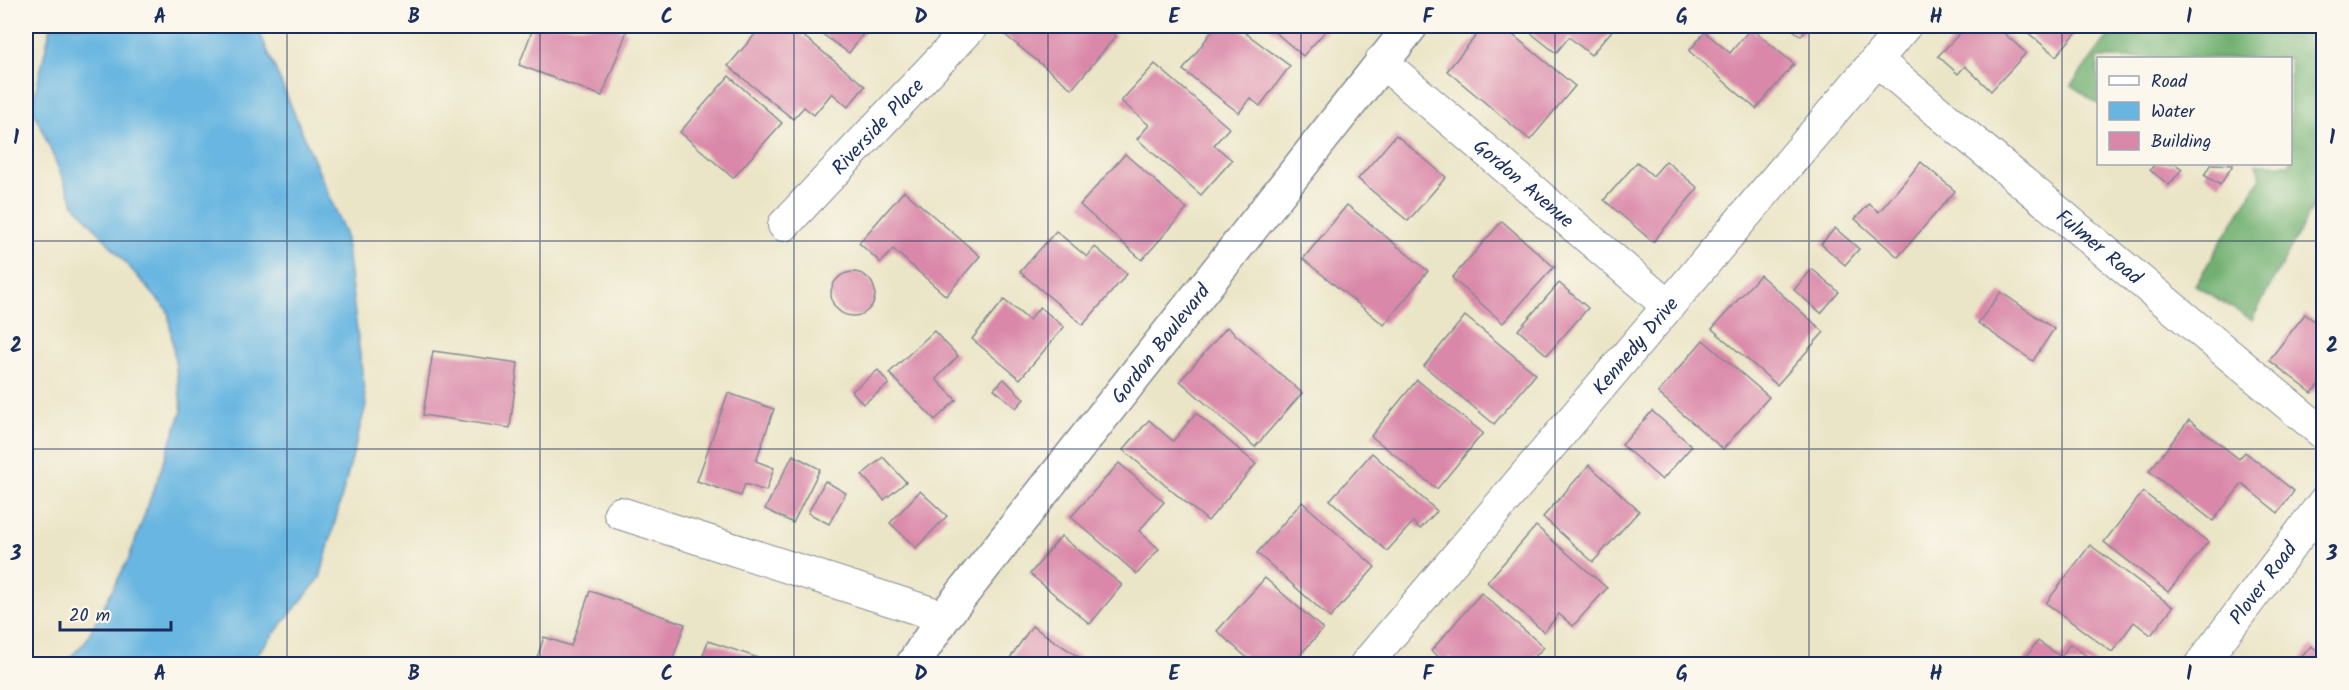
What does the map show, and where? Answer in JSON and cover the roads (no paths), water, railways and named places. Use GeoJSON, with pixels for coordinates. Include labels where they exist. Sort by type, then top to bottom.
{"type":"FeatureCollection","features":[{"type":"Feature","properties":{"kind":"street","name":"Riverside Place"},"geometry":{"type":"LineString","coordinates":[[784,225],[972,26]]}},
{"type":"Feature","properties":{"kind":"street","name":"Gordon Boulevard"},"geometry":{"type":"LineString","coordinates":[[913,664],[944,617],[1381,61],[1411,26]]}},
{"type":"Feature","properties":{"kind":"street","name":"Kennedy Drive"},"geometry":{"type":"LineString","coordinates":[[1366,664],[1905,26]]}},
{"type":"Feature","properties":{"kind":"street","name":"Fulmer Road"},"geometry":{"type":"LineString","coordinates":[[1876,60],[2324,434]]}},
{"type":"Feature","properties":{"kind":"street","name":"Gordon Avenue"},"geometry":{"type":"LineString","coordinates":[[1381,61],[1668,306]]}},
{"type":"Feature","properties":{"kind":"street","name":"Plover Road"},"geometry":{"type":"LineString","coordinates":[[2201,664],[2324,502]]}},
{"type":"Feature","properties":{"kind":"street"},"geometry":{"type":"LineString","coordinates":[[620,513],[944,617]]}},
{"type":"Feature","properties":{"kind":"water"},"geometry":{"type":"Polygon","coordinates":[[[51,26],[257,26],[345,233],[366,405],[320,578],[249,664],[64,664],[85,642],[129,558],[182,411],[168,311],[74,204],[32,107],[51,26]]]}}]}
